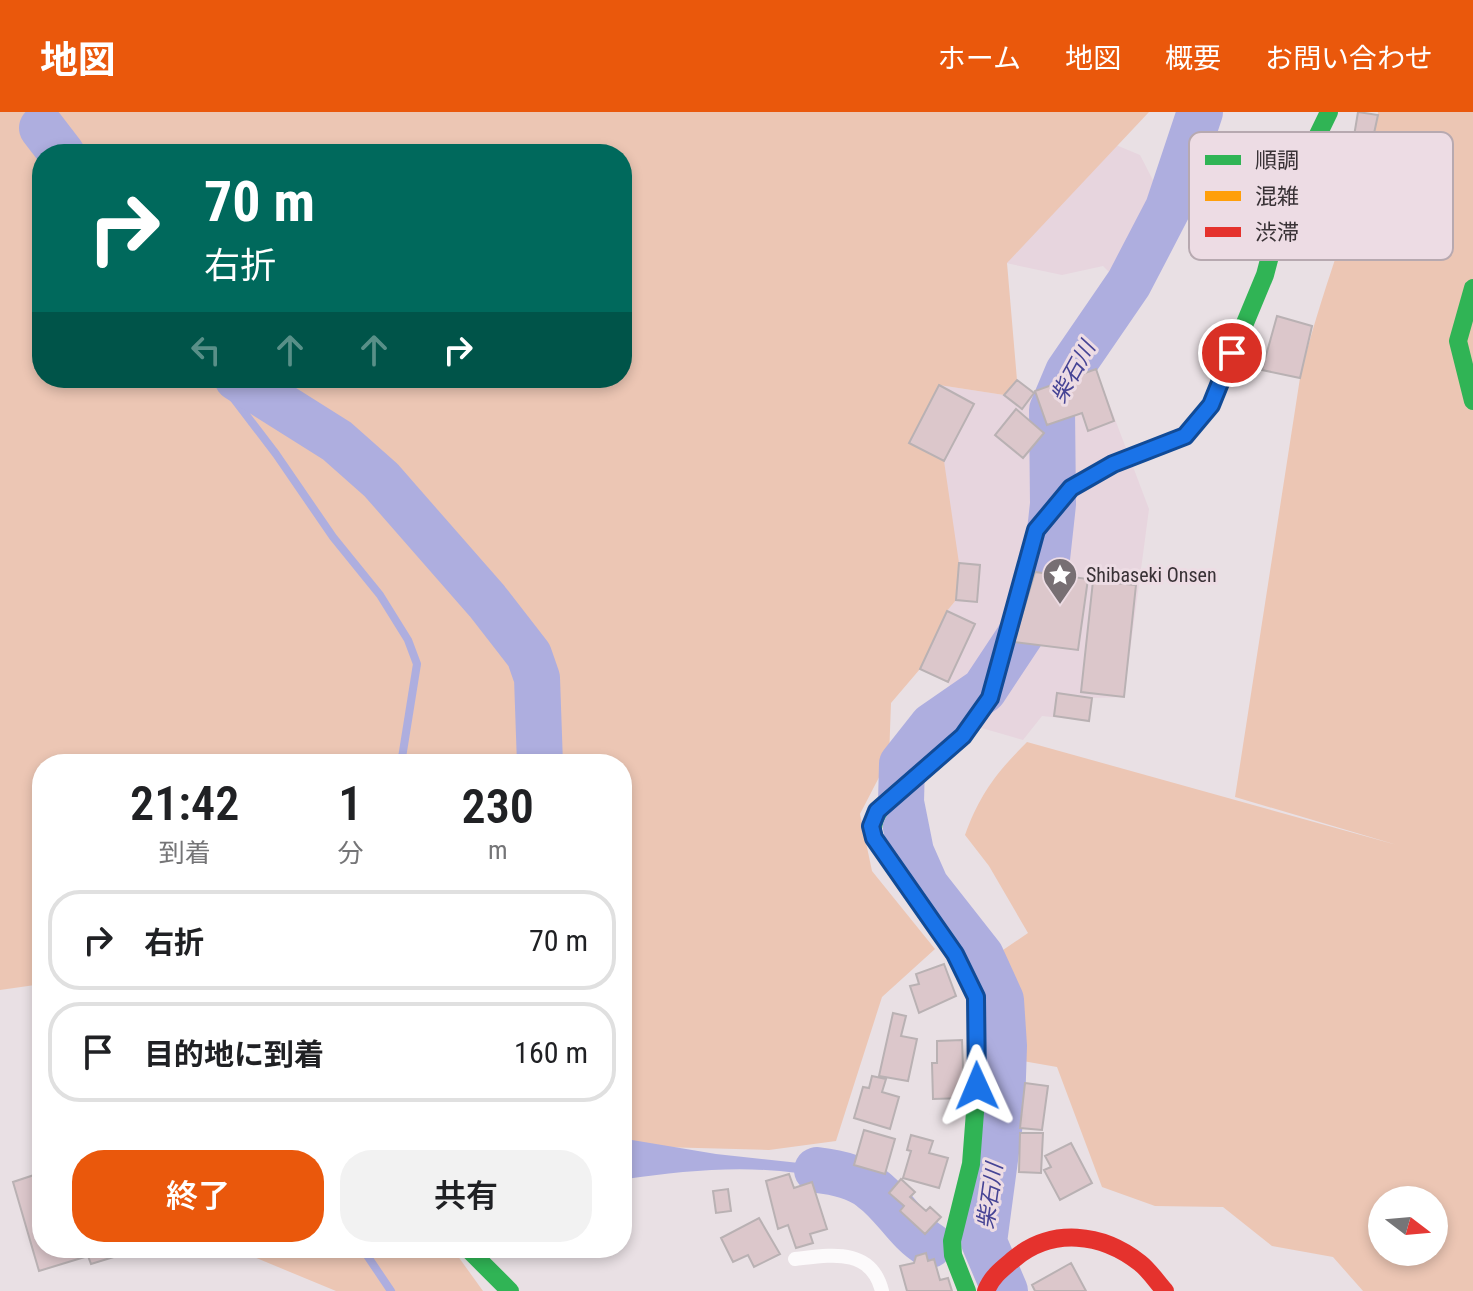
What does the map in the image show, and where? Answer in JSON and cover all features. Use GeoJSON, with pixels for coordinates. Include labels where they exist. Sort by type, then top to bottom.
{"type":"FeatureCollection","features":[{"type":"Feature","properties":{"kind":"street"},"geometry":{"type":"LineString","coordinates":[[1319,132],[1329,112]]}},
{"type":"Feature","properties":{"kind":"street"},"geometry":{"type":"LineString","coordinates":[[967,1291],[953,1255],[952,1241],[971,1164],[977,1086],[976,997],[955,954],[874,838],[871,826],[877,811],[963,736],[990,698],[1036,530],[1071,488],[1113,464],[1185,436],[1211,405],[1269,260]]}},
{"type":"Feature","properties":{"kind":"street"},"geometry":{"type":"LineString","coordinates":[[1473,288],[1458,341],[1473,401]]}},
{"type":"Feature","properties":{"kind":"street"},"geometry":{"type":"LineString","coordinates":[[986,1291],[992,1277],[1030,1245],[1057,1236],[1101,1242],[1140,1263],[1165,1291]]}},
{"type":"Feature","properties":{"kind":"street"},"geometry":{"type":"LineString","coordinates":[[477,1258],[510,1291]]}},
{"type":"Feature","properties":{"kind":"lane"},"geometry":{"type":"LineString","coordinates":[[795,1259],[850,1255],[865,1262],[874,1272],[882,1291]]}},
{"type":"Feature","properties":{"kind":"shaded area"},"geometry":{"type":"Polygon","coordinates":[[[0,112],[1149,112],[1007,263],[1017,380],[1004,395],[939,385],[909,442],[944,461],[959,563],[956,600],[947,611],[920,669],[891,703],[889,758],[860,814],[872,871],[935,949],[882,997],[836,1141],[769,1150],[632,1146],[632,754],[32,754],[32,985],[0,990],[0,112]]]}},
{"type":"Feature","properties":{"kind":"shaded area"},"geometry":{"type":"Polygon","coordinates":[[[1378,112],[1473,112],[1473,1291],[1363,1291],[1333,1257],[1272,1246],[1223,1207],[1155,1206],[1102,1187],[1057,1067],[1017,1060],[1020,1021],[1003,950],[1028,933],[989,866],[965,835],[990,785],[1027,742],[1397,845],[1235,797],[1300,378],[1335,260],[1453,260],[1453,132],[1373,132],[1378,112]]]}},
{"type":"Feature","properties":{"kind":"shaded area"},"geometry":{"type":"Polygon","coordinates":[[[1116,145],[1140,155],[1158,190],[1157,261],[1114,277],[1103,266],[1062,275],[1006,263],[1116,145]]]}},
{"type":"Feature","properties":{"kind":"shaded area"},"geometry":{"type":"Polygon","coordinates":[[[1096,369],[1149,509],[1124,697],[1092,698],[1089,721],[1042,716],[1023,740],[947,718],[960,702],[948,682],[920,669],[947,611],[956,600],[909,443],[939,385],[1004,395],[1017,380],[1034,393],[1096,369]]]}},
{"type":"Feature","properties":{"kind":"shaded area"},"geometry":{"type":"Polygon","coordinates":[[[256,1258],[459,1258],[483,1291],[336,1291],[256,1258]]]}},
{"type":"Feature","properties":{"kind":"water"},"geometry":{"type":"Polygon","coordinates":[[[632,1140],[716,1154],[827,1166],[866,1179],[877,1191],[874,1195],[845,1182],[782,1171],[730,1169],[632,1178],[632,1140]]]}},
{"type":"Feature","properties":{"kind":"building"},"geometry":{"type":"Polygon","coordinates":[[[1358,112],[1378,115],[1374,132],[1355,132],[1358,112]]]}},
{"type":"Feature","properties":{"kind":"building"},"geometry":{"type":"Polygon","coordinates":[[[1277,316],[1312,326],[1300,378],[1262,370],[1277,316]]]}},
{"type":"Feature","properties":{"kind":"building"},"geometry":{"type":"Polygon","coordinates":[[[1096,369],[1114,421],[1088,431],[1082,413],[1047,425],[1035,391],[1096,369]]]}},
{"type":"Feature","properties":{"kind":"building"},"geometry":{"type":"Polygon","coordinates":[[[1017,380],[1034,393],[1022,409],[1004,395],[1017,380]]]}},
{"type":"Feature","properties":{"kind":"building"},"geometry":{"type":"Polygon","coordinates":[[[939,385],[974,404],[944,461],[909,443],[939,385]]]}},
{"type":"Feature","properties":{"kind":"building"},"geometry":{"type":"Polygon","coordinates":[[[1016,409],[1044,433],[1023,458],[995,435],[1016,409]]]}},
{"type":"Feature","properties":{"kind":"building"},"geometry":{"type":"Polygon","coordinates":[[[959,563],[980,565],[977,602],[956,600],[959,563]]]}},
{"type":"Feature","properties":{"kind":"building"},"geometry":{"type":"Polygon","coordinates":[[[1035,572],[1088,579],[1078,650],[1014,642],[1035,572]]]}},
{"type":"Feature","properties":{"kind":"building"},"geometry":{"type":"Polygon","coordinates":[[[1093,581],[1136,585],[1124,697],[1081,692],[1093,581]]]}},
{"type":"Feature","properties":{"kind":"building"},"geometry":{"type":"Polygon","coordinates":[[[947,611],[975,624],[948,682],[920,669],[947,611]]]}},
{"type":"Feature","properties":{"kind":"building"},"geometry":{"type":"Polygon","coordinates":[[[1057,693],[1092,698],[1089,721],[1054,716],[1057,693]]]}},
{"type":"Feature","properties":{"kind":"building"},"geometry":{"type":"Polygon","coordinates":[[[944,964],[956,996],[919,1013],[910,986],[919,984],[916,974],[944,964]]]}},
{"type":"Feature","properties":{"kind":"building"},"geometry":{"type":"Polygon","coordinates":[[[893,1013],[906,1016],[901,1036],[917,1039],[908,1081],[879,1076],[893,1013]]]}},
{"type":"Feature","properties":{"kind":"building"},"geometry":{"type":"Polygon","coordinates":[[[962,1040],[964,1098],[933,1099],[932,1063],[937,1063],[937,1041],[962,1040]]]}},
{"type":"Feature","properties":{"kind":"building"},"geometry":{"type":"Polygon","coordinates":[[[872,1076],[886,1079],[882,1092],[899,1097],[890,1129],[854,1118],[863,1087],[869,1088],[872,1076]]]}},
{"type":"Feature","properties":{"kind":"building"},"geometry":{"type":"Polygon","coordinates":[[[1025,1083],[1048,1086],[1042,1130],[1020,1128],[1025,1083]]]}},
{"type":"Feature","properties":{"kind":"building"},"geometry":{"type":"Polygon","coordinates":[[[864,1130],[895,1139],[885,1174],[854,1165],[864,1130]]]}},
{"type":"Feature","properties":{"kind":"building"},"geometry":{"type":"Polygon","coordinates":[[[1020,1133],[1043,1133],[1041,1173],[1019,1172],[1020,1133]]]}},
{"type":"Feature","properties":{"kind":"building"},"geometry":{"type":"Polygon","coordinates":[[[911,1135],[933,1141],[929,1153],[948,1158],[939,1188],[903,1178],[911,1151],[907,1150],[911,1135]]]}},
{"type":"Feature","properties":{"kind":"building"},"geometry":{"type":"Polygon","coordinates":[[[1071,1143],[1092,1183],[1060,1200],[1044,1170],[1051,1167],[1045,1156],[1071,1143]]]}},
{"type":"Feature","properties":{"kind":"building"},"geometry":{"type":"Polygon","coordinates":[[[789,1174],[794,1188],[812,1182],[827,1229],[810,1234],[813,1243],[796,1248],[788,1225],[778,1229],[766,1181],[789,1174]]]}},
{"type":"Feature","properties":{"kind":"building"},"geometry":{"type":"Polygon","coordinates":[[[32,1176],[32,1247],[13,1182],[32,1176]]]}},
{"type":"Feature","properties":{"kind":"building"},"geometry":{"type":"Polygon","coordinates":[[[901,1179],[915,1192],[910,1197],[926,1211],[930,1207],[941,1217],[925,1234],[900,1211],[904,1206],[889,1193],[901,1179]]]}},
{"type":"Feature","properties":{"kind":"building"},"geometry":{"type":"Polygon","coordinates":[[[728,1189],[731,1211],[716,1213],[713,1191],[728,1189]]]}},
{"type":"Feature","properties":{"kind":"building"},"geometry":{"type":"Polygon","coordinates":[[[759,1218],[780,1254],[754,1267],[748,1255],[733,1262],[721,1238],[759,1218]]]}},
{"type":"Feature","properties":{"kind":"building"},"geometry":{"type":"Polygon","coordinates":[[[926,1253],[928,1261],[934,1259],[940,1280],[948,1278],[952,1291],[907,1291],[900,1266],[914,1263],[916,1256],[926,1253]]]}},
{"type":"Feature","properties":{"kind":"building"},"geometry":{"type":"Polygon","coordinates":[[[35,1258],[81,1258],[39,1271],[35,1258]]]}},
{"type":"Feature","properties":{"kind":"building"},"geometry":{"type":"Polygon","coordinates":[[[89,1258],[110,1258],[91,1264],[89,1258]]]}},
{"type":"Feature","properties":{"kind":"building"},"geometry":{"type":"Polygon","coordinates":[[[1071,1263],[1086,1291],[1035,1291],[1032,1285],[1071,1263]]]}},
{"type":"Feature","properties":{"kind":"waterway","name":"柴石川"},"geometry":{"type":"LineString","coordinates":[[1193,132],[1200,112]]}},
{"type":"Feature","properties":{"kind":"waterway"},"geometry":{"type":"LineString","coordinates":[[42,128],[54,144]]}},
{"type":"Feature","properties":{"kind":"waterway","name":"柴石川"},"geometry":{"type":"LineString","coordinates":[[1005,1291],[984,1242],[1002,1107],[1004,1046],[1001,1000],[981,956],[926,886],[911,852],[901,802],[902,764],[932,726],[984,690],[1029,622],[1045,577],[1053,504],[1052,410],[1068,372],[1129,283],[1168,208],[1189,145]]}},
{"type":"Feature","properties":{"kind":"waterway"},"geometry":{"type":"LineString","coordinates":[[226,388],[333,537],[380,595],[408,640],[417,664],[403,754]]}},
{"type":"Feature","properties":{"kind":"waterway"},"geometry":{"type":"LineString","coordinates":[[253,388],[337,441],[381,480],[487,601],[529,655],[537,678],[540,754]]}},
{"type":"Feature","properties":{"kind":"waterway"},"geometry":{"type":"LineString","coordinates":[[817,1170],[865,1184],[930,1245]]}},
{"type":"Feature","properties":{"kind":"waterway"},"geometry":{"type":"LineString","coordinates":[[369,1258],[391,1291]]}},
{"type":"Feature","properties":{"kind":"traffic: fast"},"geometry":{"type":"LineString","coordinates":[[1319,132],[1329,112]]}},
{"type":"Feature","properties":{"kind":"traffic: fast"},"geometry":{"type":"LineString","coordinates":[[1051,512],[1071,488],[1113,464],[1185,436],[1211,405],[1269,260]]}},
{"type":"Feature","properties":{"kind":"traffic: fast"},"geometry":{"type":"LineString","coordinates":[[1473,288],[1458,341],[1473,401]]}},
{"type":"Feature","properties":{"kind":"traffic: fast"},"geometry":{"type":"LineString","coordinates":[[913,780],[878,812],[874,820],[874,838],[955,954],[976,997],[977,1086],[971,1164],[952,1241],[953,1255],[967,1291]]}},
{"type":"Feature","properties":{"kind":"traffic: fast"},"geometry":{"type":"LineString","coordinates":[[477,1258],[510,1291]]}},
{"type":"Feature","properties":{"kind":"traffic: slow"},"geometry":{"type":"LineString","coordinates":[[913,780],[963,736],[990,698],[1036,530],[1051,512]]}},
{"type":"Feature","properties":{"kind":"traffic: jam"},"geometry":{"type":"LineString","coordinates":[[986,1291],[991,1281],[1014,1259],[1044,1242],[1061,1238],[1093,1240],[1110,1245],[1143,1266],[1165,1291]]}},
{"type":"Feature","properties":{"kind":"place","name":"Shibaseki Onsen"},"geometry":{"type":"Point","coordinates":[1060,606]}},
{"type":"Feature","properties":{"kind":"route"},"geometry":{"type":"LineString","coordinates":[[977,1086],[976,997],[955,954],[883,852],[871,826],[877,811],[963,736],[990,698],[1036,530],[1071,488],[1113,464],[1185,436],[1211,405],[1232,353]]}}]}
